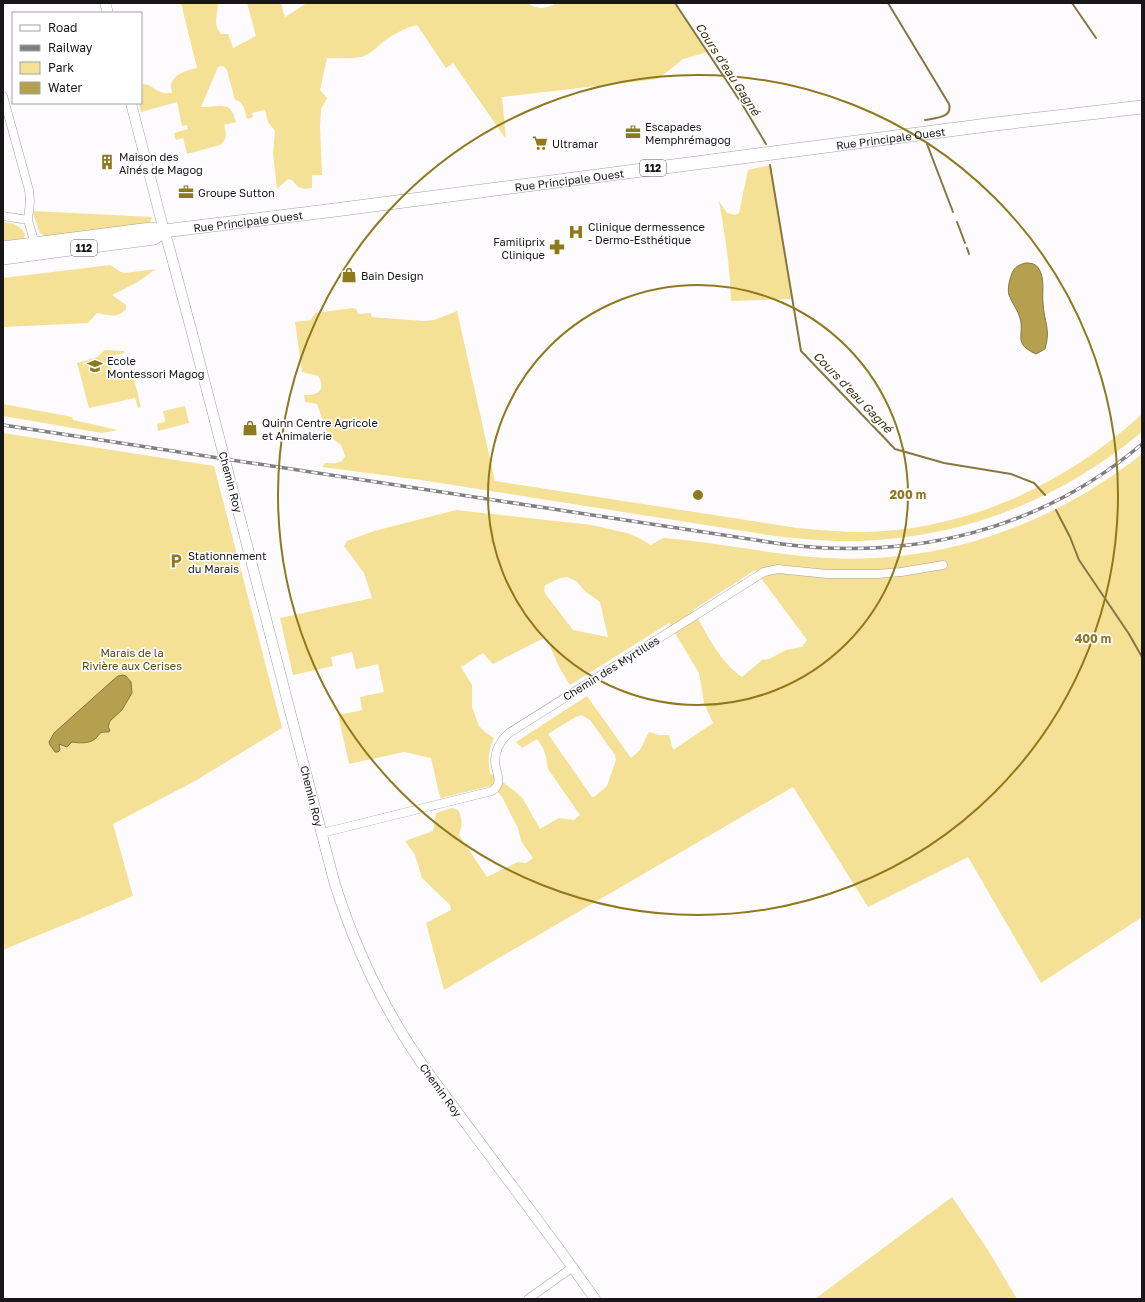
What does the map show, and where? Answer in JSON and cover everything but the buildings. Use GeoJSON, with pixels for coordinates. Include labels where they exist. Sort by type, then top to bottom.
{"type":"FeatureCollection","features":[{"type":"Feature","properties":{"kind":"main road","name":"Rue Principale Ouest"},"geometry":{"type":"LineString","coordinates":[[3,248],[36,249],[154,238],[164,232],[342,210],[957,128],[1142,107]]}},
{"type":"Feature","properties":{"kind":"main road","name":"Rue Principale Ouest"},"geometry":{"type":"LineString","coordinates":[[3,258],[36,249]]}},
{"type":"Feature","properties":{"kind":"street"},"geometry":{"type":"LineString","coordinates":[[3,96],[29,190],[30,201],[28,220],[36,249]]}},
{"type":"Feature","properties":{"kind":"street","name":"Chemin Roy"},"geometry":{"type":"LineString","coordinates":[[131,104],[334,881],[349,926],[371,977],[403,1036],[428,1074],[573,1267],[594,1299]]}},
{"type":"Feature","properties":{"kind":"street"},"geometry":{"type":"LineString","coordinates":[[3,216],[28,220]]}},
{"type":"Feature","properties":{"kind":"street","name":"Chemin des Myrtilles"},"geometry":{"type":"LineString","coordinates":[[322,833],[492,791],[499,782],[495,762],[496,751],[501,741],[509,733],[764,572],[778,569],[827,574],[877,574],[901,572],[942,565]]}},
{"type":"Feature","properties":{"kind":"street"},"geometry":{"type":"LineString","coordinates":[[528,1299],[573,1267]]}},
{"type":"Feature","properties":{"kind":"green space"},"geometry":{"type":"Polygon","coordinates":[[[181,3],[218,3],[216,22],[218,30],[221,34],[228,34],[233,48],[256,36],[247,3],[281,3],[285,17],[307,3],[528,3],[535,7],[542,8],[549,7],[556,3],[675,3],[708,52],[683,59],[658,79],[502,97],[506,139],[453,63],[446,68],[417,25],[413,26],[384,41],[365,56],[353,58],[327,58],[320,90],[327,98],[321,109],[320,126],[322,175],[312,175],[312,188],[305,189],[300,188],[292,180],[288,179],[277,189],[273,153],[275,131],[268,122],[265,110],[252,113],[253,117],[247,119],[242,104],[235,100],[227,70],[222,66],[218,67],[201,107],[223,106],[231,110],[234,115],[236,122],[224,125],[226,133],[225,138],[223,143],[220,145],[187,154],[183,138],[176,140],[174,133],[188,129],[187,125],[182,126],[177,102],[141,112],[139,104],[142,104],[142,84],[146,84],[158,91],[172,93],[171,86],[174,78],[181,73],[197,68],[181,3]]]}},
{"type":"Feature","properties":{"kind":"green space"},"geometry":{"type":"Polygon","coordinates":[[[770,165],[792,299],[731,301],[727,251],[719,201],[727,213],[735,215],[739,213],[748,170],[770,165]]]}},
{"type":"Feature","properties":{"kind":"green space"},"geometry":{"type":"Polygon","coordinates":[[[32,211],[152,217],[150,222],[146,225],[47,238],[40,233],[32,211]]]}},
{"type":"Feature","properties":{"kind":"green space"},"geometry":{"type":"Polygon","coordinates":[[[3,222],[13,224],[23,231],[25,234],[24,239],[3,243],[3,222]]]}},
{"type":"Feature","properties":{"kind":"green space"},"geometry":{"type":"Polygon","coordinates":[[[110,265],[125,273],[156,269],[136,283],[112,295],[126,305],[126,309],[123,312],[113,316],[97,313],[88,323],[3,327],[3,278],[110,265]]]}},
{"type":"Feature","properties":{"kind":"green space"},"geometry":{"type":"Polygon","coordinates":[[[353,308],[356,309],[358,314],[371,313],[371,317],[424,321],[434,320],[457,311],[495,481],[797,528],[864,532],[903,529],[941,523],[978,512],[1014,498],[1048,482],[1081,462],[1142,414],[1142,432],[1111,456],[1078,477],[1044,496],[1008,511],[972,523],[935,532],[896,538],[857,541],[827,541],[775,536],[421,480],[322,467],[325,463],[342,461],[345,456],[341,445],[332,438],[326,430],[317,404],[305,402],[304,395],[317,393],[321,388],[321,381],[318,376],[302,372],[295,322],[311,320],[315,313],[353,308]]]}},
{"type":"Feature","properties":{"kind":"green space"},"geometry":{"type":"Polygon","coordinates":[[[105,350],[124,351],[124,353],[108,357],[114,380],[133,375],[141,407],[138,408],[135,398],[89,408],[77,363],[97,357],[105,350]]]}},
{"type":"Feature","properties":{"kind":"green space"},"geometry":{"type":"Polygon","coordinates":[[[3,404],[72,417],[73,420],[118,430],[102,433],[3,416],[3,404]]]}},
{"type":"Feature","properties":{"kind":"green space"},"geometry":{"type":"Polygon","coordinates":[[[185,406],[189,423],[158,431],[157,424],[165,421],[163,411],[185,406]]]}},
{"type":"Feature","properties":{"kind":"green space","name":"Marais de la Rivière aux Cerises"},"geometry":{"type":"Polygon","coordinates":[[[3,433],[214,466],[282,728],[195,781],[113,824],[133,896],[3,950],[3,433]]]}},
{"type":"Feature","properties":{"kind":"green space"},"geometry":{"type":"Polygon","coordinates":[[[1142,454],[1142,917],[1041,983],[968,857],[868,907],[793,787],[444,990],[426,923],[451,910],[450,905],[422,878],[415,855],[405,841],[433,831],[436,813],[452,808],[458,810],[461,816],[459,835],[487,877],[518,862],[526,863],[533,858],[521,841],[518,828],[502,797],[490,786],[441,798],[431,758],[404,752],[349,764],[338,715],[362,710],[360,697],[384,692],[378,664],[356,669],[352,652],[331,657],[333,666],[293,675],[280,618],[372,598],[364,573],[344,546],[347,541],[374,531],[456,510],[592,525],[627,533],[651,545],[663,538],[807,556],[828,558],[871,558],[913,555],[954,547],[994,535],[1034,520],[1071,501],[1108,479],[1142,454]],[[755,570],[693,610],[720,655],[734,671],[742,677],[762,660],[769,659],[786,650],[802,647],[807,640],[755,570]],[[567,577],[560,578],[545,585],[544,591],[573,630],[608,637],[600,602],[586,592],[576,581],[567,577]],[[669,623],[570,685],[559,667],[546,637],[493,664],[483,653],[461,667],[472,685],[472,707],[479,726],[494,738],[489,755],[490,773],[523,799],[540,829],[559,818],[574,820],[580,815],[548,769],[543,748],[537,739],[522,748],[516,742],[587,696],[631,758],[640,750],[649,732],[659,735],[669,735],[673,750],[713,723],[704,703],[699,673],[669,623]],[[581,715],[548,734],[592,797],[594,797],[607,786],[616,760],[615,755],[590,720],[581,715]]]}},
{"type":"Feature","properties":{"kind":"green space"},"geometry":{"type":"Polygon","coordinates":[[[952,1197],[988,1250],[1017,1299],[815,1299],[952,1197]]]}},
{"type":"Feature","properties":{"kind":"water"},"geometry":{"type":"Polygon","coordinates":[[[1026,263],[1034,264],[1038,267],[1043,281],[1043,303],[1047,326],[1047,342],[1045,349],[1036,354],[1022,343],[1020,318],[1008,292],[1013,271],[1026,263]]]}},
{"type":"Feature","properties":{"kind":"water"},"geometry":{"type":"Polygon","coordinates":[[[118,676],[126,676],[131,682],[132,693],[122,710],[110,721],[108,727],[110,730],[109,732],[100,733],[90,742],[72,742],[67,747],[59,744],[60,750],[55,752],[49,742],[54,733],[112,681],[118,676]]]}},
{"type":"Feature","properties":{"kind":"waterway","name":"Cours d'eau Gagné"},"geometry":{"type":"LineString","coordinates":[[675,3],[742,104],[766,144]]}},
{"type":"Feature","properties":{"kind":"waterway"},"geometry":{"type":"LineString","coordinates":[[888,3],[949,104],[950,109],[946,115],[925,120]]}},
{"type":"Feature","properties":{"kind":"waterway"},"geometry":{"type":"LineString","coordinates":[[1072,3],[1096,38]]}},
{"type":"Feature","properties":{"kind":"waterway"},"geometry":{"type":"LineString","coordinates":[[927,144],[953,212]]}},
{"type":"Feature","properties":{"kind":"waterway","name":"Cours d'eau Gagné"},"geometry":{"type":"LineString","coordinates":[[770,165],[801,351],[895,449],[944,463],[1011,474],[1034,483],[1045,495]]}},
{"type":"Feature","properties":{"kind":"waterway"},"geometry":{"type":"LineString","coordinates":[[957,222],[965,243]]}},
{"type":"Feature","properties":{"kind":"waterway"},"geometry":{"type":"LineString","coordinates":[[967,248],[969,254]]}},
{"type":"Feature","properties":{"kind":"waterway","name":"Cours d'eau Gagné"},"geometry":{"type":"LineString","coordinates":[[1056,510],[1070,537],[1079,560],[1129,634],[1142,657]]}},
{"type":"Feature","properties":{"kind":"railway"},"geometry":{"type":"LineString","coordinates":[[3,425],[782,544],[831,548],[879,548],[927,543],[973,533],[1018,518],[1061,498],[1103,474],[1142,444]]}},
{"type":"Feature","properties":{"kind":"place","name":"Escapades Memphrémagog"},"geometry":{"type":"Point","coordinates":[633,132]}},
{"type":"Feature","properties":{"kind":"place","name":"Ultramar"},"geometry":{"type":"Point","coordinates":[540,143]}},
{"type":"Feature","properties":{"kind":"place","name":"Maison des Aînés de Magog"},"geometry":{"type":"Point","coordinates":[107,162]}},
{"type":"Feature","properties":{"kind":"place","name":"Groupe Sutton"},"geometry":{"type":"Point","coordinates":[186,192]}},
{"type":"Feature","properties":{"kind":"place","name":"Clinique dermessence - Dermo-Esthétique"},"geometry":{"type":"Point","coordinates":[576,232]}},
{"type":"Feature","properties":{"kind":"place","name":"Familiprix Clinique"},"geometry":{"type":"Point","coordinates":[557,247]}},
{"type":"Feature","properties":{"kind":"place","name":"Bain Design"},"geometry":{"type":"Point","coordinates":[349,275]}},
{"type":"Feature","properties":{"kind":"place","name":"Ecole Montessori Magog"},"geometry":{"type":"Point","coordinates":[95,366]}},
{"type":"Feature","properties":{"kind":"place","name":"Quinn Centre Agricole et Animalerie"},"geometry":{"type":"Point","coordinates":[250,428]}},
{"type":"Feature","properties":{"kind":"place","name":"Stationnement du Marais"},"geometry":{"type":"Point","coordinates":[176,561]}}]}
